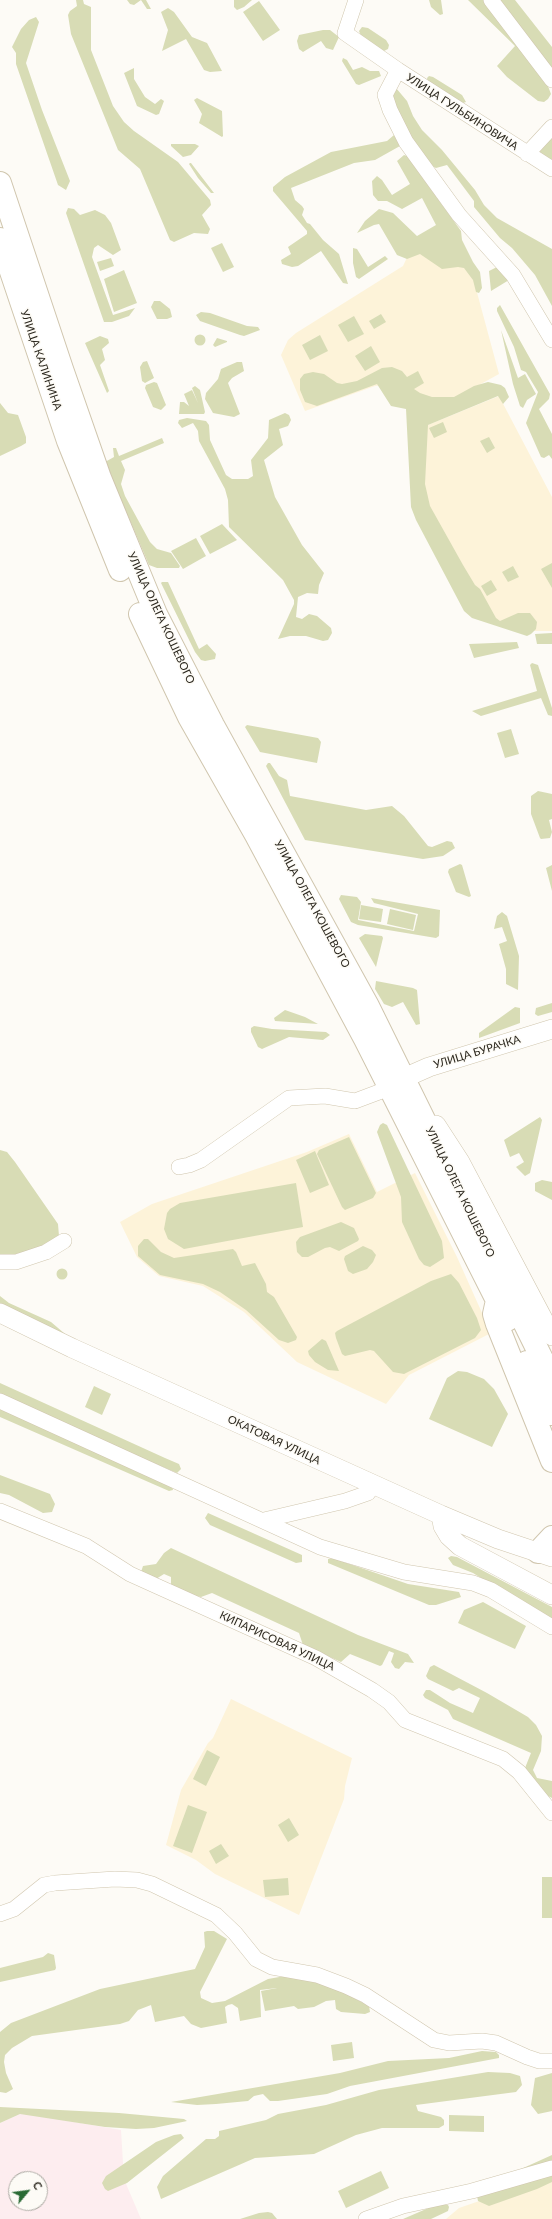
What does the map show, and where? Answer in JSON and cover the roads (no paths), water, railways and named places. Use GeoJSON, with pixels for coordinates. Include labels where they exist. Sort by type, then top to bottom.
{"type":"FeatureCollection","features":[{"type":"Feature","properties":{"kind":"highway","name":"УЛИЦА КАЛИНИНА"},"geometry":{"type":"LineString","coordinates":[[0,183],[81,425]]}},
{"type":"Feature","properties":{"kind":"highway","name":"УЛИЦА КАЛИНИНА"},"geometry":{"type":"LineString","coordinates":[[0,239],[83,480]]}},
{"type":"Feature","properties":{"kind":"highway","name":"УЛИЦА ОЛЕГА КОШЕВОГО"},"geometry":{"type":"LineString","coordinates":[[81,425],[123,538],[156,614],[213,725],[364,999],[396,1081],[497,1300],[552,1414]]}},
{"type":"Feature","properties":{"kind":"highway","name":"УЛИЦА ОЛЕГА КОШЕВОГО"},"geometry":{"type":"LineString","coordinates":[[83,480],[124,579],[178,696],[310,935],[396,1081],[416,1103],[552,1379]]}},
{"type":"Feature","properties":{"kind":"highway"},"geometry":{"type":"LineString","coordinates":[[497,1300],[494,1314],[497,1324],[552,1461]]}},
{"type":"Feature","properties":{"kind":"main road","name":"УЛИЦА БУРАЧКА"},"geometry":{"type":"LineString","coordinates":[[396,1081],[429,1067],[552,1029]]}},
{"type":"Feature","properties":{"kind":"main road"},"geometry":{"type":"LineString","coordinates":[[416,1103],[429,1114],[460,1162],[552,1336]]}},
{"type":"Feature","properties":{"kind":"main road","name":"ОКАТОВАЯ УЛИЦА"},"geometry":{"type":"LineString","coordinates":[[0,1313],[373,1485],[442,1515],[498,1539],[547,1549]]}},
{"type":"Feature","properties":{"kind":"main road"},"geometry":{"type":"LineString","coordinates":[[442,1515],[443,1526],[449,1536],[460,1546],[552,1595]]}},
{"type":"Feature","properties":{"kind":"main road"},"geometry":{"type":"LineString","coordinates":[[498,1539],[491,1542],[486,1551],[488,1557],[499,1568]]}},
{"type":"Feature","properties":{"kind":"street","name":"УЛИЦА ГУЛЬБИНОВИЧА"},"geometry":{"type":"LineString","coordinates":[[356,0],[345,33],[398,70],[552,169]]}},
{"type":"Feature","properties":{"kind":"street"},"geometry":{"type":"LineString","coordinates":[[491,0],[552,80]]}},
{"type":"Feature","properties":{"kind":"street","name":"УЛИЦА ГУЛЬБИНОВИЧА"},"geometry":{"type":"LineString","coordinates":[[398,70],[385,95],[390,110],[406,142],[459,215],[517,279],[552,340]]}},
{"type":"Feature","properties":{"kind":"street"},"geometry":{"type":"LineString","coordinates":[[527,154],[552,127]]}},
{"type":"Feature","properties":{"kind":"street"},"geometry":{"type":"LineString","coordinates":[[179,1167],[202,1160],[289,1098],[325,1096],[355,1101],[379,1092],[396,1081]]}},
{"type":"Feature","properties":{"kind":"street"},"geometry":{"type":"LineString","coordinates":[[0,1262],[16,1262],[46,1252],[64,1241]]}},
{"type":"Feature","properties":{"kind":"street"},"geometry":{"type":"LineString","coordinates":[[0,1401],[264,1520],[320,1547],[385,1567],[473,1583],[491,1590],[552,1627]]}},
{"type":"Feature","properties":{"kind":"street"},"geometry":{"type":"LineString","coordinates":[[264,1520],[345,1501],[368,1492],[373,1485]]}},
{"type":"Feature","properties":{"kind":"street","name":"КИПАРИСОВАЯ УЛИЦА"},"geometry":{"type":"LineString","coordinates":[[0,1511],[86,1546],[130,1574],[316,1658],[372,1690],[389,1702],[405,1720],[503,1759],[519,1772],[552,1813]]}},
{"type":"Feature","properties":{"kind":"street"},"geometry":{"type":"LineString","coordinates":[[0,1914],[14,1909],[44,1885],[55,1882],[115,1879],[137,1880],[152,1884],[216,1915],[235,1933],[256,1959],[272,1967],[317,1975],[346,1986],[365,1995],[434,2040],[449,2042],[482,2041],[496,2043],[539,2061],[552,2061]]}},
{"type":"Feature","properties":{"kind":"street"},"geometry":{"type":"LineString","coordinates":[[366,2219],[403,2206],[472,2191],[552,2168]]}}]}
